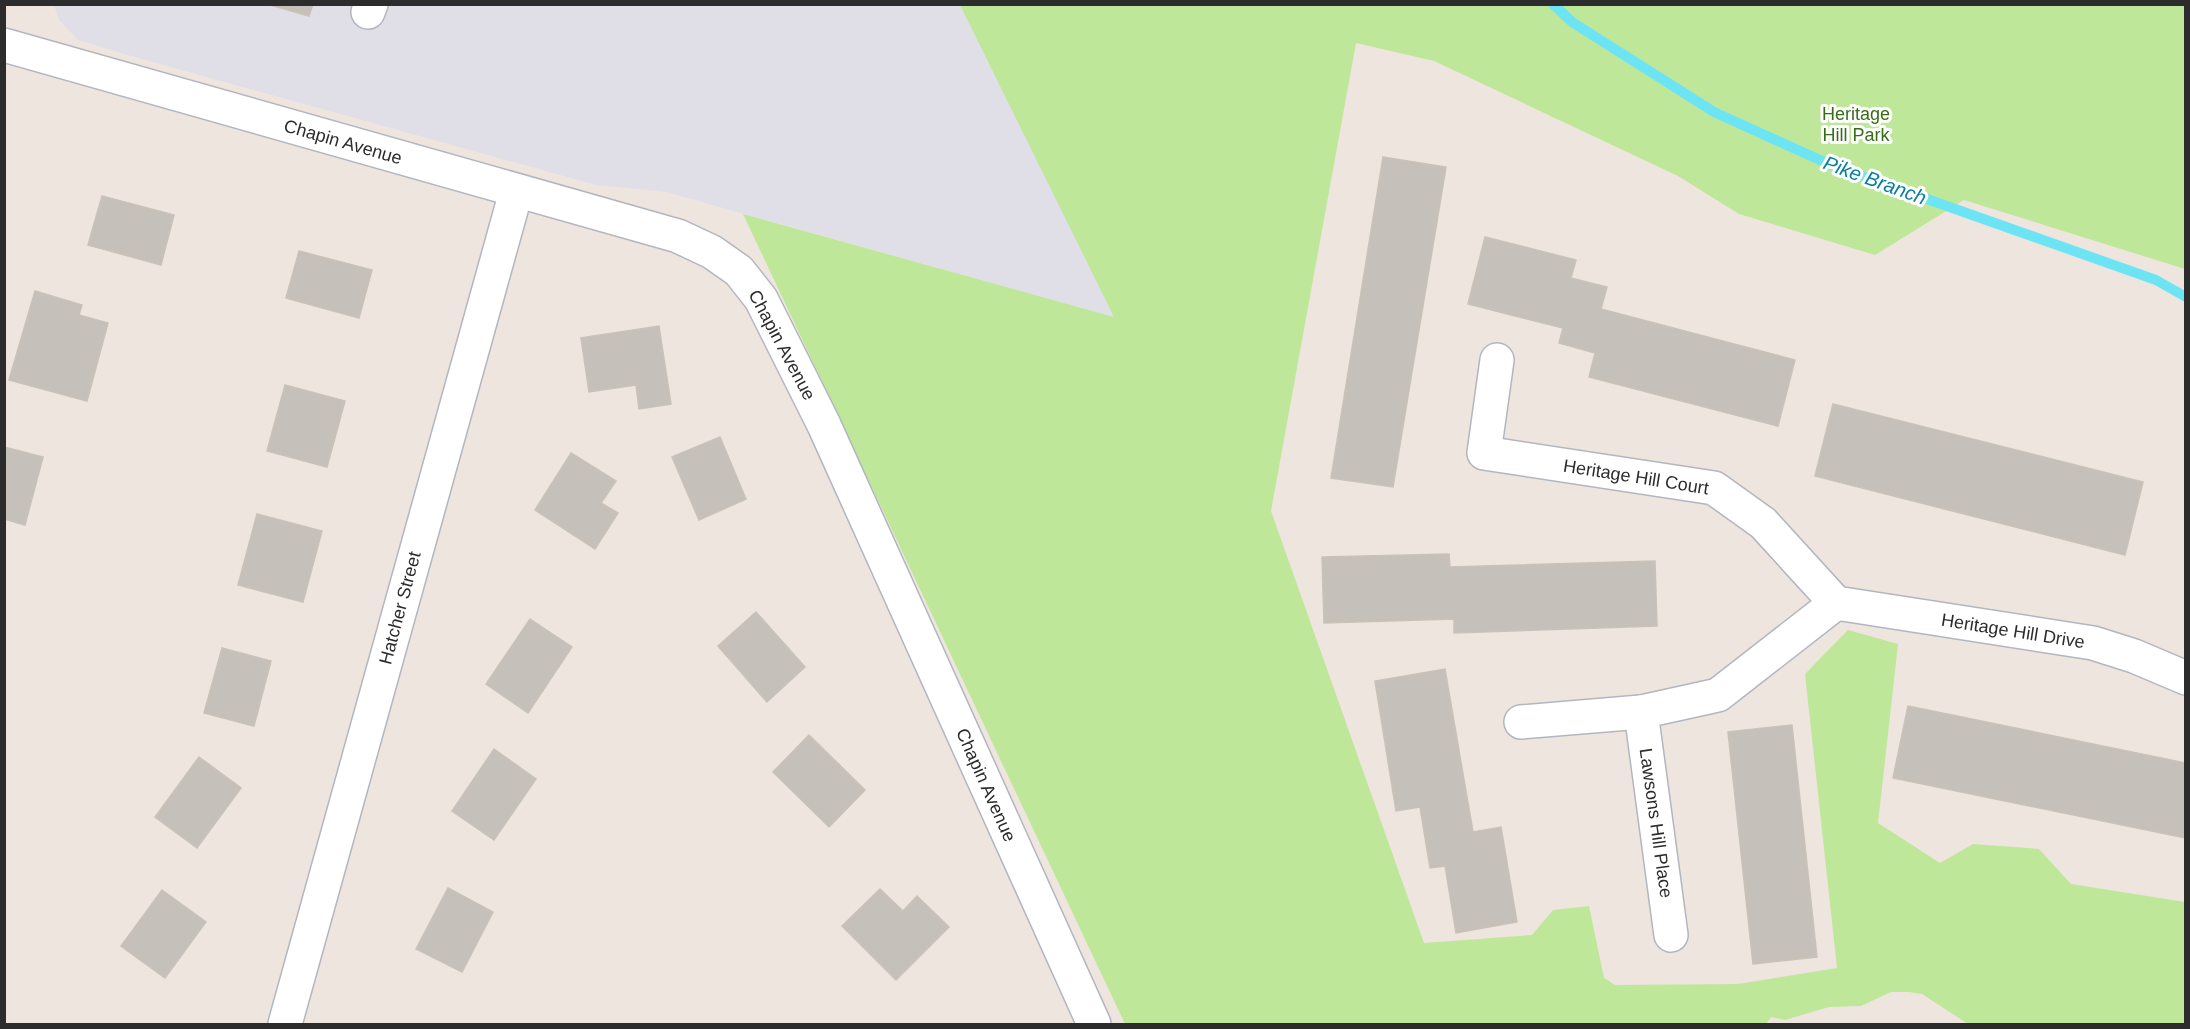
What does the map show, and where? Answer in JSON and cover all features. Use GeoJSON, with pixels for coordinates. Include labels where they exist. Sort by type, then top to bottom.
{"type":"FeatureCollection","features":[{"type":"Feature","properties":{"kind":"street","name":"Chapin Avenue"},"geometry":{"type":"LineString","coordinates":[[4,45],[516,192],[678,236],[712,252],[739,271],[761,298],[824,425],[1094,1024]]}},
{"type":"Feature","properties":{"kind":"street","name":"Hatcher Street"},"geometry":{"type":"LineString","coordinates":[[285,1024],[516,192]]}},
{"type":"Feature","properties":{"kind":"street","name":"Heritage Hill Court"},"geometry":{"type":"LineString","coordinates":[[1497,360],[1484,453],[1714,488],[1763,523],[1836,603]]}},
{"type":"Feature","properties":{"kind":"street","name":"Heritage Hill Drive"},"geometry":{"type":"LineString","coordinates":[[1836,603],[2093,644],[2134,656],[2186,678]]}},
{"type":"Feature","properties":{"kind":"street"},"geometry":{"type":"LineString","coordinates":[[1521,722],[1641,712],[1718,695],[1836,603]]}},
{"type":"Feature","properties":{"kind":"street","name":"Lawsons Hill Place"},"geometry":{"type":"LineString","coordinates":[[1641,712],[1671,935]]}},
{"type":"Feature","properties":{"kind":"shaded area"},"geometry":{"type":"Polygon","coordinates":[[[54,5],[1351,5],[1285,365],[666,192],[596,185],[131,56],[78,40],[59,20],[54,5]]]}},
{"type":"Feature","properties":{"kind":"green space","name":"Heritage Hill Park"},"geometry":{"type":"Polygon","coordinates":[[[960,5],[2185,5],[2185,269],[1964,200],[1875,255],[1739,214],[1678,176],[1434,61],[1356,43],[1271,511],[1424,943],[1532,935],[1553,910],[1589,906],[1604,978],[1615,985],[1738,984],[1837,968],[1805,674],[1848,630],[1898,644],[1878,823],[1940,863],[1973,844],[2039,849],[2071,884],[2185,902],[2185,1024],[1968,1024],[1922,994],[1891,992],[1861,1006],[1829,1007],[1785,1020],[1771,1017],[1766,1024],[1125,1024],[743,214],[1114,317],[960,5]]]}},
{"type":"Feature","properties":{"kind":"building"},"geometry":{"type":"Polygon","coordinates":[[[267,4],[313,4],[309,16],[267,4]]]}},
{"type":"Feature","properties":{"kind":"building"},"geometry":{"type":"Polygon","coordinates":[[[1383,157],[1446,167],[1393,487],[1331,478],[1383,157]]]}},
{"type":"Feature","properties":{"kind":"building"},"geometry":{"type":"Polygon","coordinates":[[[102,196],[174,215],[161,265],[88,245],[102,196]]]}},
{"type":"Feature","properties":{"kind":"building"},"geometry":{"type":"Polygon","coordinates":[[[1485,237],[1576,260],[1571,278],[1607,287],[1601,309],[1795,360],[1778,426],[1589,377],[1595,353],[1559,343],[1563,328],[1468,304],[1485,237]]]}},
{"type":"Feature","properties":{"kind":"building"},"geometry":{"type":"Polygon","coordinates":[[[299,251],[372,270],[359,318],[286,298],[299,251]]]}},
{"type":"Feature","properties":{"kind":"building"},"geometry":{"type":"Polygon","coordinates":[[[35,291],[82,305],[79,315],[108,323],[87,401],[9,380],[35,291]]]}},
{"type":"Feature","properties":{"kind":"building"},"geometry":{"type":"Polygon","coordinates":[[[659,326],[671,404],[639,409],[636,385],[589,392],[581,338],[659,326]]]}},
{"type":"Feature","properties":{"kind":"building"},"geometry":{"type":"Polygon","coordinates":[[[285,385],[345,401],[327,467],[267,451],[285,385]]]}},
{"type":"Feature","properties":{"kind":"building"},"geometry":{"type":"Polygon","coordinates":[[[1833,404],[2143,482],[2125,555],[1815,476],[1833,404]]]}},
{"type":"Feature","properties":{"kind":"building"},"geometry":{"type":"Polygon","coordinates":[[[720,437],[746,499],[699,520],[672,457],[720,437]]]}},
{"type":"Feature","properties":{"kind":"building"},"geometry":{"type":"Polygon","coordinates":[[[4,447],[43,457],[25,525],[4,519],[4,447]]]}},
{"type":"Feature","properties":{"kind":"building"},"geometry":{"type":"Polygon","coordinates":[[[571,453],[616,481],[601,503],[618,513],[595,549],[535,510],[571,453]]]}},
{"type":"Feature","properties":{"kind":"building"},"geometry":{"type":"Polygon","coordinates":[[[257,514],[322,531],[303,602],[238,585],[257,514]]]}},
{"type":"Feature","properties":{"kind":"building"},"geometry":{"type":"Polygon","coordinates":[[[1449,554],[1450,567],[1655,561],[1657,626],[1454,633],[1454,619],[1324,623],[1322,557],[1449,554]]]}},
{"type":"Feature","properties":{"kind":"building"},"geometry":{"type":"Polygon","coordinates":[[[756,612],[805,667],[767,702],[718,646],[756,612]]]}},
{"type":"Feature","properties":{"kind":"building"},"geometry":{"type":"Polygon","coordinates":[[[530,619],[572,647],[528,713],[486,684],[530,619]]]}},
{"type":"Feature","properties":{"kind":"building"},"geometry":{"type":"Polygon","coordinates":[[[222,648],[271,661],[254,726],[204,713],[222,648]]]}},
{"type":"Feature","properties":{"kind":"building"},"geometry":{"type":"Polygon","coordinates":[[[1445,669],[1473,832],[1501,827],[1517,922],[1456,933],[1445,866],[1430,868],[1420,807],[1396,811],[1375,681],[1445,669]]]}},
{"type":"Feature","properties":{"kind":"building"},"geometry":{"type":"Polygon","coordinates":[[[1908,706],[2186,763],[2186,838],[1893,778],[1908,706]]]}},
{"type":"Feature","properties":{"kind":"building"},"geometry":{"type":"Polygon","coordinates":[[[1792,725],[1817,957],[1753,964],[1728,732],[1792,725]]]}},
{"type":"Feature","properties":{"kind":"building"},"geometry":{"type":"Polygon","coordinates":[[[809,735],[865,790],[829,827],[773,772],[809,735]]]}},
{"type":"Feature","properties":{"kind":"building"},"geometry":{"type":"Polygon","coordinates":[[[494,749],[536,779],[494,840],[452,811],[494,749]]]}},
{"type":"Feature","properties":{"kind":"building"},"geometry":{"type":"Polygon","coordinates":[[[199,757],[241,788],[197,848],[155,817],[199,757]]]}},
{"type":"Feature","properties":{"kind":"building"},"geometry":{"type":"Polygon","coordinates":[[[448,888],[493,912],[462,972],[416,949],[448,888]]]}},
{"type":"Feature","properties":{"kind":"building"},"geometry":{"type":"Polygon","coordinates":[[[880,889],[903,911],[917,896],[949,927],[896,980],[842,926],[880,889]]]}},
{"type":"Feature","properties":{"kind":"building"},"geometry":{"type":"Polygon","coordinates":[[[162,890],[206,922],[165,978],[121,946],[162,890]]]}},
{"type":"Feature","properties":{"kind":"waterway","name":"Pike Branch"},"geometry":{"type":"LineString","coordinates":[[1553,4],[1572,22],[1714,112],[1831,165],[2156,280],[2186,297]]}}]}
